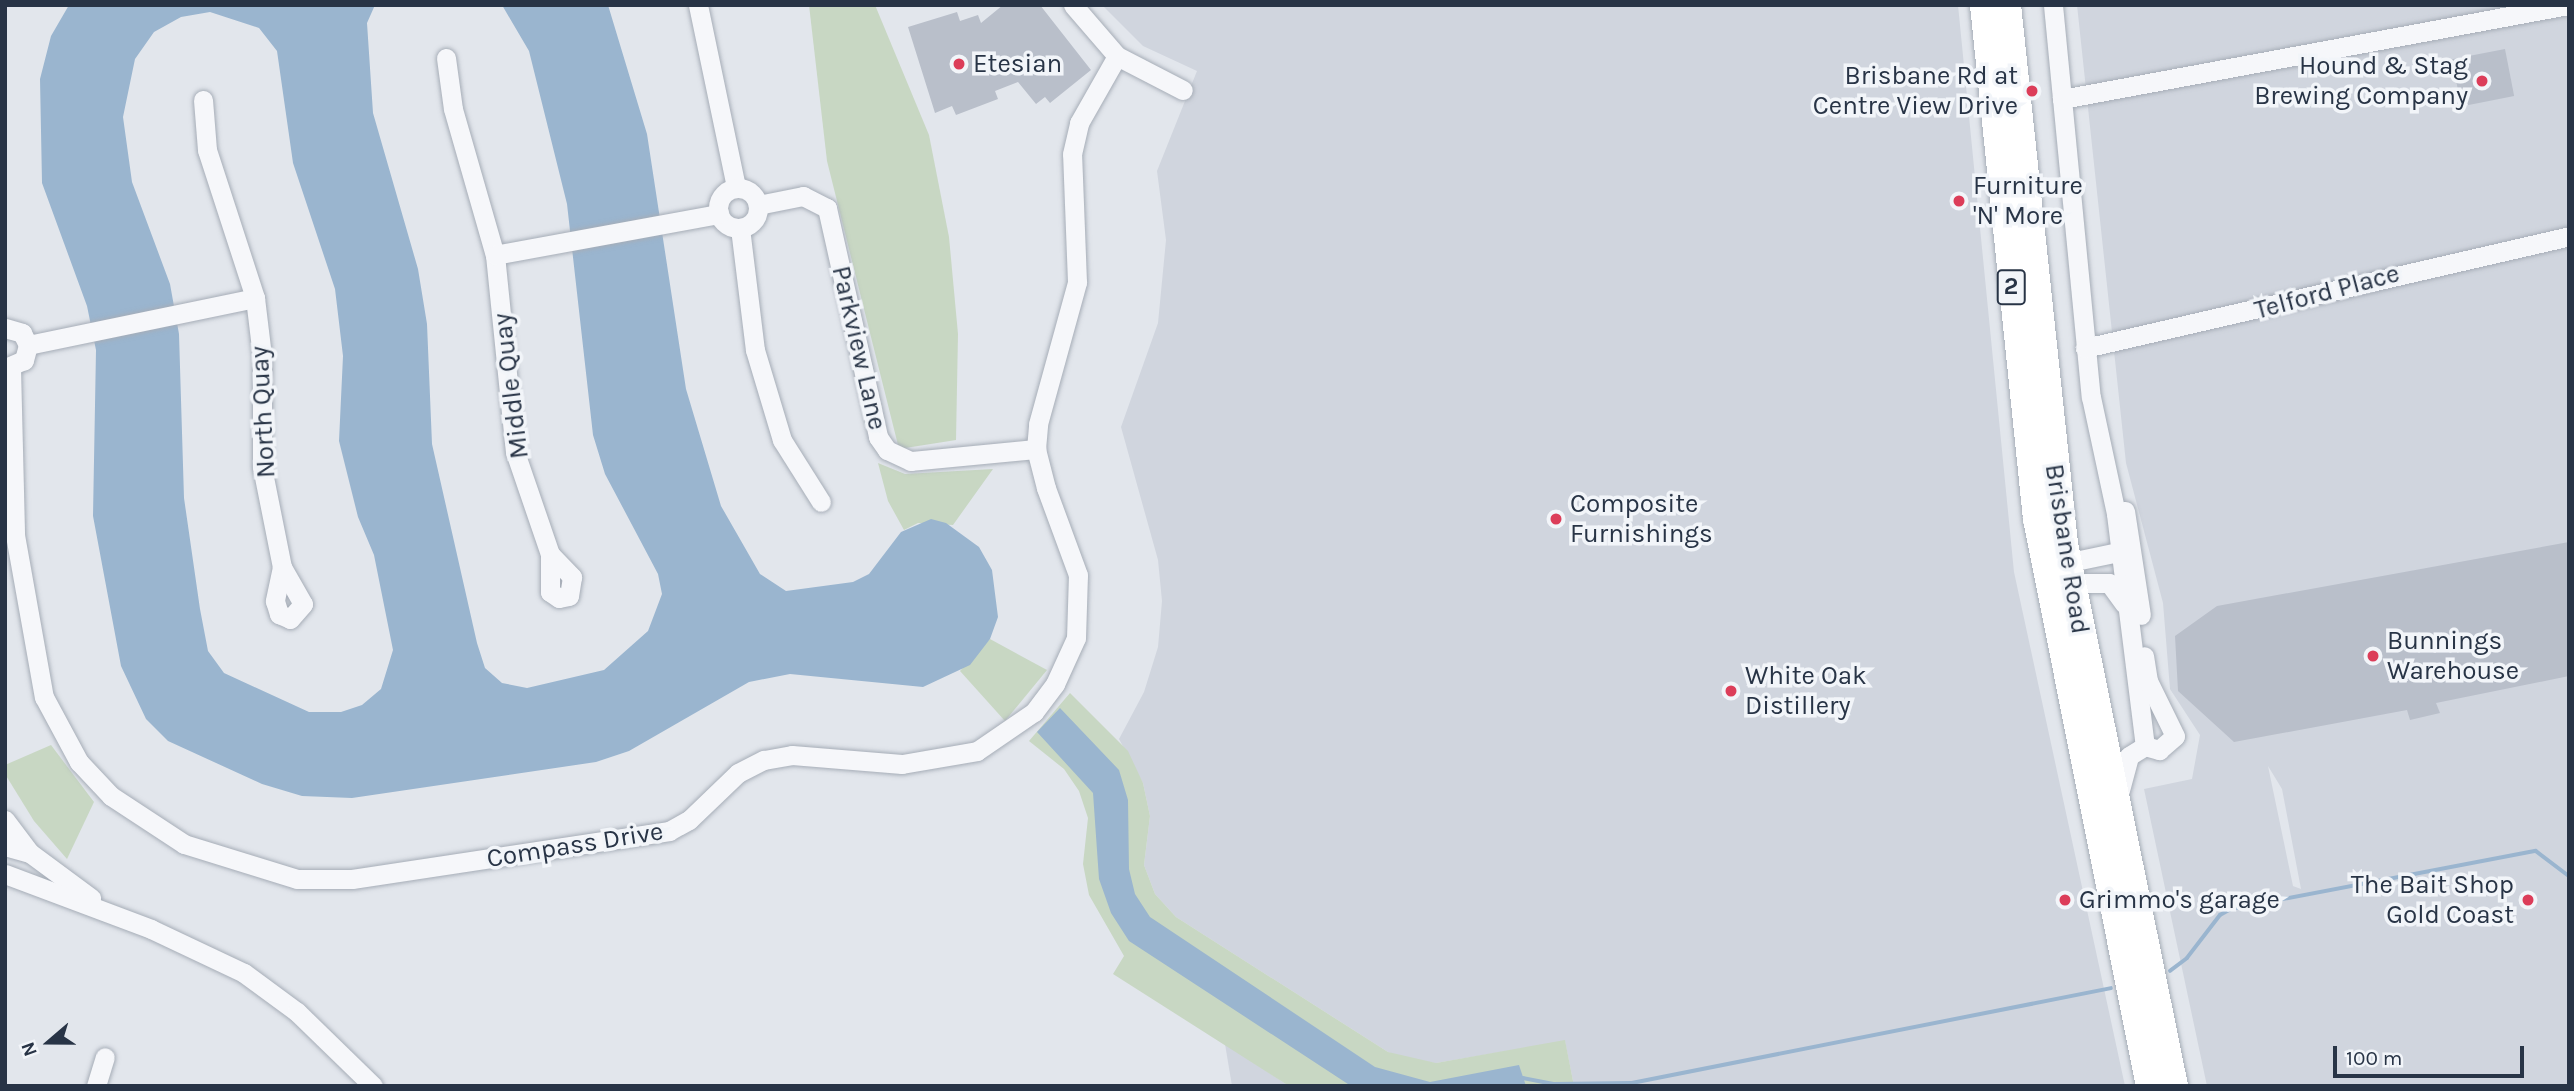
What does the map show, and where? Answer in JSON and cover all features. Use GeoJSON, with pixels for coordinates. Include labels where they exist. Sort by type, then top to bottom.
{"type":"FeatureCollection","features":[{"type":"Feature","properties":{"kind":"highway","name":"Brisbane Road"},"geometry":{"type":"LineString","coordinates":[[1984,5],[2023,412],[2058,574],[2119,827],[2174,1086]]}},
{"type":"Feature","properties":{"kind":"highway","name":"Brisbane Road"},"geometry":{"type":"LineString","coordinates":[[2007,5],[2058,574],[2150,1086]]}},
{"type":"Feature","properties":{"kind":"street"},"geometry":{"type":"LineString","coordinates":[[698,5],[736,187]]}},
{"type":"Feature","properties":{"kind":"street"},"geometry":{"type":"LineString","coordinates":[[1073,5],[1117,56],[1183,90]]}},
{"type":"Feature","properties":{"kind":"street","name":"Brisbane Road"},"geometry":{"type":"LineString","coordinates":[[2053,5],[2092,410],[2111,482]]}},
{"type":"Feature","properties":{"kind":"street"},"geometry":{"type":"LineString","coordinates":[[2062,99],[2568,5]]}},
{"type":"Feature","properties":{"kind":"street","name":"Compass Drive"},"geometry":{"type":"LineString","coordinates":[[8,368],[21,589],[44,697],[57,728],[79,762],[146,825],[184,844],[297,879],[352,879],[670,831],[689,820],[737,773],[764,760],[793,755],[902,764],[940,761],[977,751],[1012,731],[1055,684],[1076,638],[1081,604],[1070,545],[1036,449],[1043,389],[1077,282],[1072,154],[1079,123],[1117,56]]}},
{"type":"Feature","properties":{"kind":"street","name":"Middle Quay"},"geometry":{"type":"LineString","coordinates":[[446,58],[453,108],[495,255],[514,452],[550,554]]}},
{"type":"Feature","properties":{"kind":"street","name":"North Quay"},"geometry":{"type":"LineString","coordinates":[[203,100],[207,150],[255,298],[262,356],[261,454],[282,567]]}},
{"type":"Feature","properties":{"kind":"street"},"geometry":{"type":"LineString","coordinates":[[736,187],[751,192],[758,205],[754,221],[740,228],[728,225],[719,214],[721,197],[736,187]]}},
{"type":"Feature","properties":{"kind":"street","name":"Parkview Lane"},"geometry":{"type":"LineString","coordinates":[[758,205],[803,196],[827,208],[878,437],[887,450],[911,461],[1036,449]]}},
{"type":"Feature","properties":{"kind":"street"},"geometry":{"type":"LineString","coordinates":[[495,255],[719,214]]}},
{"type":"Feature","properties":{"kind":"street"},"geometry":{"type":"LineString","coordinates":[[740,228],[755,350],[782,440],[821,502]]}},
{"type":"Feature","properties":{"kind":"street","name":"Telford Place"},"geometry":{"type":"LineString","coordinates":[[2085,348],[2569,236]]}},
{"type":"Feature","properties":{"kind":"street"},"geometry":{"type":"LineString","coordinates":[[29,345],[76,332],[255,298]]}},
{"type":"Feature","properties":{"kind":"street"},"geometry":{"type":"LineString","coordinates":[[5,328],[22,333],[29,345],[24,360],[8,368]]}},
{"type":"Feature","properties":{"kind":"street"},"geometry":{"type":"LineString","coordinates":[[2111,482],[2145,747]]}},
{"type":"Feature","properties":{"kind":"street"},"geometry":{"type":"LineString","coordinates":[[2111,482],[2122,502],[2138,575],[2146,673],[2175,736],[2159,750],[2145,747]]}},
{"type":"Feature","properties":{"kind":"street"},"geometry":{"type":"LineString","coordinates":[[2058,574],[2118,552]]}},
{"type":"Feature","properties":{"kind":"street"},"geometry":{"type":"LineString","coordinates":[[2118,552],[2138,575]]}},
{"type":"Feature","properties":{"kind":"street"},"geometry":{"type":"LineString","coordinates":[[2058,574],[2114,586],[2130,636]]}},
{"type":"Feature","properties":{"kind":"street"},"geometry":{"type":"LineString","coordinates":[[2119,827],[2124,764],[2145,747]]}},
{"type":"Feature","properties":{"kind":"street"},"geometry":{"type":"LineString","coordinates":[[5,820],[30,853],[112,914]]}},
{"type":"Feature","properties":{"kind":"street"},"geometry":{"type":"LineString","coordinates":[[5,848],[30,853]]}},
{"type":"Feature","properties":{"kind":"street"},"geometry":{"type":"LineString","coordinates":[[5,848],[55,893]]}},
{"type":"Feature","properties":{"kind":"street"},"geometry":{"type":"LineString","coordinates":[[5,874],[112,914],[224,961],[263,985],[373,1086]]}},
{"type":"Feature","properties":{"kind":"street"},"geometry":{"type":"LineString","coordinates":[[96,1086],[104,1057]]}},
{"type":"Feature","properties":{"kind":"shaded area"},"geometry":{"type":"Polygon","coordinates":[[[1102,5],[1958,5],[2014,572],[2125,1086],[1574,1086],[1565,1041],[1436,1063],[1412,1061],[1388,1052],[1176,917],[1155,894],[1144,865],[1150,816],[1143,783],[1119,739],[1144,692],[1158,647],[1162,601],[1158,560],[1121,427],[1158,323],[1166,240],[1157,171],[1197,71],[1143,46],[1102,5]]]}},
{"type":"Feature","properties":{"kind":"shaded area"},"geometry":{"type":"Polygon","coordinates":[[[2077,5],[2569,5],[2569,1086],[2207,1086],[2144,789],[2192,779],[2200,735],[2170,689],[2163,603],[2126,463],[2077,5]],[[2268,766],[2293,886],[2301,889],[2282,789],[2268,766]]]}},
{"type":"Feature","properties":{"kind":"shaded area"},"geometry":{"type":"Polygon","coordinates":[[[1225,1044],[1289,1086],[1232,1086],[1225,1044]]]}},
{"type":"Feature","properties":{"kind":"green space"},"geometry":{"type":"Polygon","coordinates":[[[809,5],[875,5],[929,135],[949,237],[958,334],[956,440],[899,449],[827,161],[809,5]]]}},
{"type":"Feature","properties":{"kind":"green space"},"geometry":{"type":"Polygon","coordinates":[[[878,463],[905,474],[993,469],[953,525],[918,523],[904,530],[888,501],[878,463]]]}},
{"type":"Feature","properties":{"kind":"green space"},"geometry":{"type":"Polygon","coordinates":[[[990,639],[1047,670],[1005,721],[960,671],[990,639]]]}},
{"type":"Feature","properties":{"kind":"green space"},"geometry":{"type":"Polygon","coordinates":[[[1070,693],[1128,751],[1143,783],[1150,816],[1144,865],[1155,894],[1176,917],[1388,1052],[1436,1063],[1565,1040],[1574,1086],[1289,1086],[1113,974],[1124,956],[1089,895],[1083,864],[1088,818],[1079,791],[1064,769],[1029,741],[1070,693]]]}},
{"type":"Feature","properties":{"kind":"green space"},"geometry":{"type":"Polygon","coordinates":[[[51,745],[94,802],[67,859],[34,821],[5,774],[5,765],[51,745]]]}},
{"type":"Feature","properties":{"kind":"water"},"geometry":{"type":"Polygon","coordinates":[[[69,5],[375,5],[367,23],[373,113],[418,269],[427,324],[432,444],[485,668],[502,683],[527,688],[604,670],[648,631],[662,594],[658,574],[605,474],[593,435],[567,204],[529,51],[502,5],[608,5],[647,134],[686,389],[721,506],[760,574],[786,591],[853,582],[869,574],[901,532],[931,519],[946,523],[979,547],[992,570],[998,617],[990,639],[970,665],[923,687],[790,674],[749,682],[629,751],[596,762],[352,798],[302,796],[262,784],[168,741],[146,719],[121,666],[93,516],[96,350],[87,306],[42,183],[40,79],[51,36],[69,5]],[[210,12],[181,17],[154,32],[135,59],[123,117],[132,182],[170,284],[179,334],[184,498],[208,651],[224,673],[309,712],[341,712],[362,705],[381,689],[393,650],[374,555],[358,517],[339,441],[343,356],[335,289],[293,163],[277,51],[259,28],[210,12]]]}},
{"type":"Feature","properties":{"kind":"water"},"geometry":{"type":"Polygon","coordinates":[[[1060,708],[1119,770],[1128,800],[1129,869],[1135,894],[1150,917],[1375,1067],[1430,1082],[1519,1065],[1526,1086],[1351,1086],[1129,941],[1111,913],[1099,879],[1093,793],[1037,732],[1060,708]]]}},
{"type":"Feature","properties":{"kind":"building"},"geometry":{"type":"Polygon","coordinates":[[[1003,5],[1040,5],[1091,70],[1050,103],[1045,97],[1036,104],[1018,82],[995,91],[998,99],[956,115],[952,106],[935,113],[908,27],[957,12],[960,21],[978,15],[981,23],[1003,5]]]}},
{"type":"Feature","properties":{"kind":"building","name":"Hound & Stag Brewing Company"},"geometry":{"type":"Polygon","coordinates":[[[2505,49],[2514,96],[2461,106],[2452,59],[2505,49]]]}},
{"type":"Feature","properties":{"kind":"building","name":"Bunnings Warehouse"},"geometry":{"type":"Polygon","coordinates":[[[2569,542],[2569,676],[2436,703],[2440,713],[2410,720],[2407,710],[2234,742],[2178,691],[2175,636],[2217,606],[2569,542]]]}},
{"type":"Feature","properties":{"kind":"waterway"},"geometry":{"type":"LineString","coordinates":[[2170,971],[2187,958],[2220,915],[2231,909],[2536,851],[2569,876]]}},
{"type":"Feature","properties":{"kind":"waterway"},"geometry":{"type":"LineString","coordinates":[[1523,1078],[1554,1084],[1632,1083],[2111,988]]}},
{"type":"Feature","properties":{"kind":"place","name":"Etesian"},"geometry":{"type":"Point","coordinates":[959,64]}},
{"type":"Feature","properties":{"kind":"place","name":"Hound & Stag Brewing Company"},"geometry":{"type":"Point","coordinates":[2482,81]}},
{"type":"Feature","properties":{"kind":"place","name":"Brisbane Rd at Centre View Drive"},"geometry":{"type":"Point","coordinates":[2032,91]}},
{"type":"Feature","properties":{"kind":"place","name":"Furniture 'N' More"},"geometry":{"type":"Point","coordinates":[1959,201]}},
{"type":"Feature","properties":{"kind":"place","name":"Composite Furnishings"},"geometry":{"type":"Point","coordinates":[1556,519]}},
{"type":"Feature","properties":{"kind":"place","name":"Bunnings Warehouse"},"geometry":{"type":"Point","coordinates":[2373,656]}},
{"type":"Feature","properties":{"kind":"place","name":"White Oak Distillery"},"geometry":{"type":"Point","coordinates":[1731,691]}},
{"type":"Feature","properties":{"kind":"place","name":"Grimmo's garage"},"geometry":{"type":"Point","coordinates":[2065,900]}},
{"type":"Feature","properties":{"kind":"place","name":"The Bait Shop Gold Coast"},"geometry":{"type":"Point","coordinates":[2528,900]}}]}
